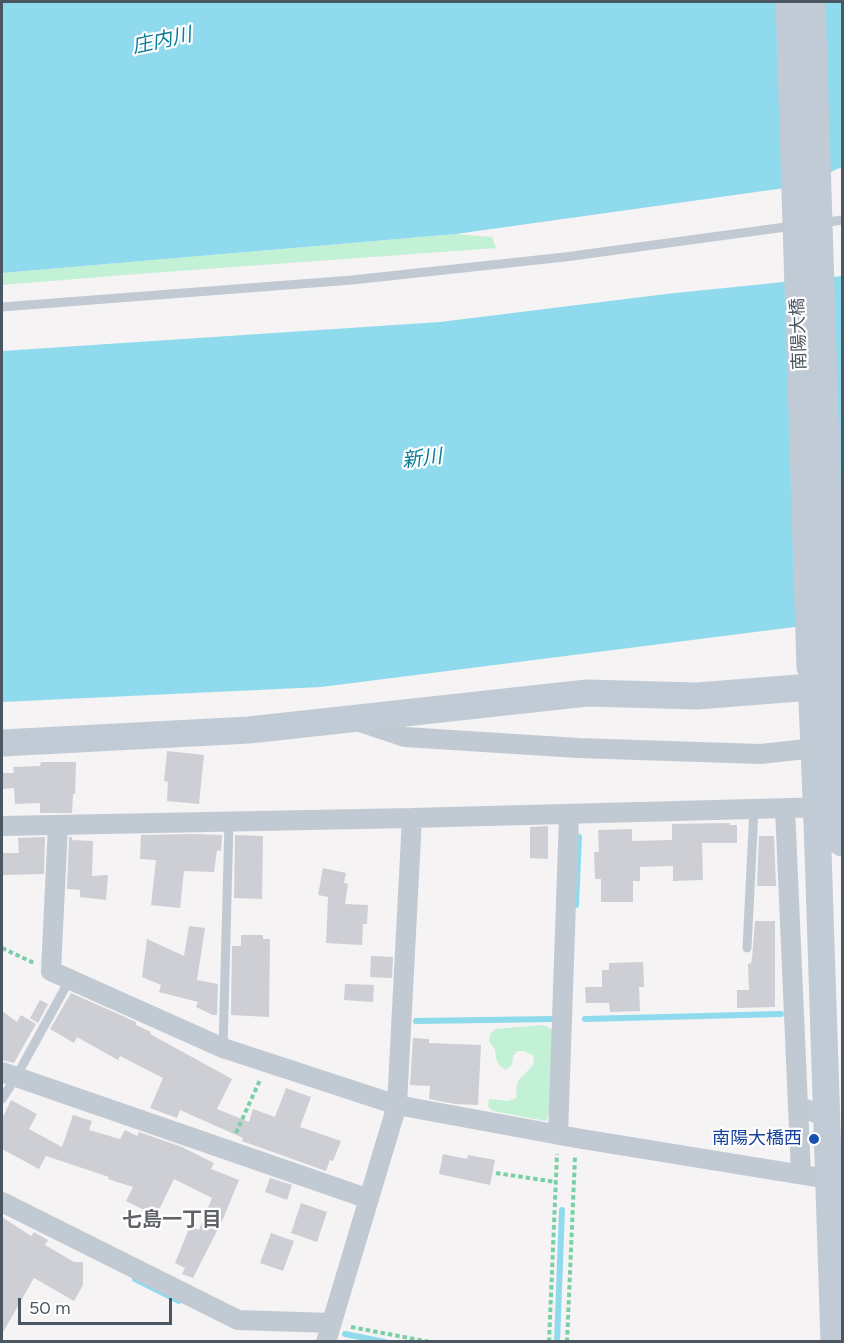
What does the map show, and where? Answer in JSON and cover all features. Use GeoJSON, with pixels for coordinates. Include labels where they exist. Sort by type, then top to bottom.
{"type":"FeatureCollection","features":[{"type":"Feature","properties":{"kind":"street","name":"南陽大橋"},"geometry":{"type":"LineString","coordinates":[[789,2],[826,684]]}},
{"type":"Feature","properties":{"kind":"street","name":"南陽大橋"},"geometry":{"type":"LineString","coordinates":[[812,2],[826,684]]}},
{"type":"Feature","properties":{"kind":"street"},"geometry":{"type":"LineString","coordinates":[[2,743],[249,730],[587,693],[697,696],[826,684],[836,823],[826,1118],[834,1341]]}},
{"type":"Feature","properties":{"kind":"street"},"geometry":{"type":"LineString","coordinates":[[350,719],[405,737],[578,748],[760,754],[843,746]]}},
{"type":"Feature","properties":{"kind":"street"},"geometry":{"type":"LineString","coordinates":[[2,826],[569,815],[785,808],[836,823]]}},
{"type":"Feature","properties":{"kind":"street"},"geometry":{"type":"LineString","coordinates":[[785,808],[801,1174]]}},
{"type":"Feature","properties":{"kind":"street"},"geometry":{"type":"LineString","coordinates":[[567,1136],[569,815]]}},
{"type":"Feature","properties":{"kind":"street"},"geometry":{"type":"LineString","coordinates":[[2,1202],[238,1320],[329,1332],[397,1105],[412,818]]}},
{"type":"Feature","properties":{"kind":"street"},"geometry":{"type":"LineString","coordinates":[[58,825],[51,971],[224,1048],[397,1105],[828,1179]]}},
{"type":"Feature","properties":{"kind":"street"},"geometry":{"type":"LineString","coordinates":[[9,1075],[369,1199]]}},
{"type":"Feature","properties":{"kind":"street"},"geometry":{"type":"LineString","coordinates":[[798,1106],[826,1118]]}},
{"type":"Feature","properties":{"kind":"lane"},"geometry":{"type":"LineString","coordinates":[[2,307],[352,280],[565,257],[843,220]]}},
{"type":"Feature","properties":{"kind":"lane"},"geometry":{"type":"LineString","coordinates":[[747,948],[754,809]]}},
{"type":"Feature","properties":{"kind":"lane"},"geometry":{"type":"LineString","coordinates":[[224,1048],[229,822]]}},
{"type":"Feature","properties":{"kind":"lane"},"geometry":{"type":"LineString","coordinates":[[2,1100],[9,1075],[70,978]]}},
{"type":"Feature","properties":{"kind":"path"},"geometry":{"type":"LineString","coordinates":[[2,948],[51,971]]}},
{"type":"Feature","properties":{"kind":"path"},"geometry":{"type":"LineString","coordinates":[[228,1150],[268,1063]]}},
{"type":"Feature","properties":{"kind":"path"},"geometry":{"type":"LineString","coordinates":[[549,1341],[556,1182],[567,1136]]}},
{"type":"Feature","properties":{"kind":"path"},"geometry":{"type":"LineString","coordinates":[[567,1136],[567,1341]]}},
{"type":"Feature","properties":{"kind":"path"},"geometry":{"type":"LineString","coordinates":[[496,1173],[556,1182]]}},
{"type":"Feature","properties":{"kind":"path"},"geometry":{"type":"LineString","coordinates":[[329,1332],[430,1341]]}},
{"type":"Feature","properties":{"kind":"green space"},"geometry":{"type":"Polygon","coordinates":[[[456,234],[492,237],[496,248],[2,285],[2,273],[456,234]]]}},
{"type":"Feature","properties":{"kind":"green space"},"geometry":{"type":"Polygon","coordinates":[[[541,1025],[553,1030],[549,1113],[546,1121],[493,1111],[488,1107],[489,1099],[508,1101],[517,1098],[518,1081],[533,1065],[534,1056],[524,1051],[517,1051],[513,1056],[512,1065],[506,1070],[496,1059],[495,1050],[489,1041],[490,1034],[496,1029],[541,1025]]]}},
{"type":"Feature","properties":{"kind":"water","name":"庄内川"},"geometry":{"type":"Polygon","coordinates":[[[2,2],[842,2],[842,167],[799,186],[456,234],[2,273],[2,2]]]}},
{"type":"Feature","properties":{"kind":"water","name":"新川"},"geometry":{"type":"Polygon","coordinates":[[[842,276],[842,621],[321,687],[2,702],[2,351],[440,322],[666,294],[842,276]]]}},
{"type":"Feature","properties":{"kind":"building"},"geometry":{"type":"Polygon","coordinates":[[[167,751],[204,755],[199,804],[167,801],[168,782],[164,781],[167,751]]]}},
{"type":"Feature","properties":{"kind":"building"},"geometry":{"type":"Polygon","coordinates":[[[41,762],[76,762],[72,813],[40,813],[40,803],[15,804],[14,788],[2,789],[2,773],[14,773],[13,767],[40,766],[41,762]]]}},
{"type":"Feature","properties":{"kind":"building"},"geometry":{"type":"Polygon","coordinates":[[[730,823],[730,825],[737,825],[737,843],[702,843],[703,880],[673,881],[673,866],[640,867],[640,881],[633,881],[633,902],[601,902],[601,879],[595,879],[594,852],[599,852],[598,830],[632,829],[632,841],[672,840],[672,824],[730,823]]]}},
{"type":"Feature","properties":{"kind":"building"},"geometry":{"type":"Polygon","coordinates":[[[548,826],[548,859],[530,858],[530,827],[548,826]]]}},
{"type":"Feature","properties":{"kind":"building"},"geometry":{"type":"Polygon","coordinates":[[[141,835],[222,835],[221,851],[217,850],[214,872],[184,871],[180,908],[151,905],[156,860],[140,859],[141,835]]]}},
{"type":"Feature","properties":{"kind":"building"},"geometry":{"type":"Polygon","coordinates":[[[235,835],[263,836],[262,899],[234,898],[235,835]]]}},
{"type":"Feature","properties":{"kind":"building"},"geometry":{"type":"Polygon","coordinates":[[[759,836],[774,836],[776,886],[757,886],[759,836]]]}},
{"type":"Feature","properties":{"kind":"building"},"geometry":{"type":"Polygon","coordinates":[[[45,837],[44,874],[2,875],[2,853],[19,853],[18,838],[45,837]]]}},
{"type":"Feature","properties":{"kind":"building"},"geometry":{"type":"Polygon","coordinates":[[[69,837],[72,837],[72,840],[93,841],[92,876],[108,875],[106,900],[80,897],[80,890],[67,889],[69,837]]]}},
{"type":"Feature","properties":{"kind":"building"},"geometry":{"type":"Polygon","coordinates":[[[323,868],[346,873],[344,883],[348,884],[345,904],[368,905],[367,924],[363,924],[362,945],[326,943],[328,897],[318,895],[323,868]]]}},
{"type":"Feature","properties":{"kind":"building"},"geometry":{"type":"Polygon","coordinates":[[[755,921],[775,921],[775,1007],[737,1008],[737,990],[749,990],[748,964],[752,959],[755,921]]]}},
{"type":"Feature","properties":{"kind":"building"},"geometry":{"type":"Polygon","coordinates":[[[189,926],[205,928],[197,980],[218,984],[217,1015],[196,1007],[198,1002],[159,992],[161,985],[142,977],[147,939],[184,956],[189,926]]]}},
{"type":"Feature","properties":{"kind":"building"},"geometry":{"type":"Polygon","coordinates":[[[241,935],[263,935],[263,939],[270,939],[269,1017],[231,1015],[232,946],[241,946],[241,935]]]}},
{"type":"Feature","properties":{"kind":"building"},"geometry":{"type":"Polygon","coordinates":[[[371,956],[393,957],[392,978],[370,977],[371,956]]]}},
{"type":"Feature","properties":{"kind":"building"},"geometry":{"type":"Polygon","coordinates":[[[643,962],[644,987],[639,987],[640,1011],[610,1012],[609,1003],[586,1003],[585,987],[602,987],[602,970],[609,970],[609,963],[643,962]]]}},
{"type":"Feature","properties":{"kind":"building"},"geometry":{"type":"Polygon","coordinates":[[[345,984],[374,985],[373,1002],[344,1000],[345,984]]]}},
{"type":"Feature","properties":{"kind":"building"},"geometry":{"type":"Polygon","coordinates":[[[71,993],[136,1022],[136,1025],[151,1032],[150,1034],[232,1079],[217,1109],[249,1122],[253,1109],[275,1117],[286,1088],[311,1097],[300,1127],[341,1141],[333,1161],[330,1160],[326,1171],[242,1141],[243,1138],[180,1110],[177,1118],[150,1108],[163,1078],[120,1056],[118,1060],[77,1037],[74,1043],[50,1029],[71,993]]]}},
{"type":"Feature","properties":{"kind":"building"},"geometry":{"type":"Polygon","coordinates":[[[40,1000],[48,1004],[38,1023],[30,1018],[40,1000]]]}},
{"type":"Feature","properties":{"kind":"building"},"geometry":{"type":"Polygon","coordinates":[[[2,1011],[17,1022],[21,1015],[36,1024],[14,1063],[2,1060],[2,1011]]]}},
{"type":"Feature","properties":{"kind":"building"},"geometry":{"type":"Polygon","coordinates":[[[413,1038],[429,1039],[429,1043],[481,1045],[478,1105],[455,1104],[429,1099],[430,1086],[410,1085],[413,1038]]]}},
{"type":"Feature","properties":{"kind":"building"},"geometry":{"type":"Polygon","coordinates":[[[11,1100],[37,1114],[29,1129],[62,1147],[73,1115],[92,1121],[89,1130],[120,1139],[125,1130],[137,1136],[139,1132],[182,1147],[214,1163],[211,1169],[239,1180],[223,1219],[193,1278],[182,1274],[185,1268],[175,1263],[190,1226],[199,1230],[212,1198],[174,1179],[156,1216],[126,1201],[133,1187],[108,1179],[109,1177],[46,1156],[39,1169],[2,1149],[2,1119],[11,1100]]]}},
{"type":"Feature","properties":{"kind":"building"},"geometry":{"type":"Polygon","coordinates":[[[443,1154],[467,1159],[468,1155],[495,1160],[490,1185],[439,1174],[443,1154]]]}},
{"type":"Feature","properties":{"kind":"building"},"geometry":{"type":"Polygon","coordinates":[[[270,1178],[292,1185],[287,1200],[265,1192],[270,1178]]]}},
{"type":"Feature","properties":{"kind":"building"},"geometry":{"type":"Polygon","coordinates":[[[301,1203],[327,1212],[317,1242],[291,1233],[301,1203]]]}},
{"type":"Feature","properties":{"kind":"building"},"geometry":{"type":"Polygon","coordinates":[[[2,1217],[31,1236],[34,1232],[48,1240],[45,1245],[74,1262],[83,1262],[83,1285],[74,1301],[34,1278],[2,1334],[2,1217]]]}},
{"type":"Feature","properties":{"kind":"building"},"geometry":{"type":"Polygon","coordinates":[[[271,1233],[294,1241],[283,1271],[260,1263],[271,1233]]]}},
{"type":"Feature","properties":{"kind":"waterway"},"geometry":{"type":"LineString","coordinates":[[576,905],[579,837]]}},
{"type":"Feature","properties":{"kind":"waterway"},"geometry":{"type":"LineString","coordinates":[[585,1019],[781,1014]]}},
{"type":"Feature","properties":{"kind":"waterway"},"geometry":{"type":"LineString","coordinates":[[416,1021],[554,1019]]}},
{"type":"Feature","properties":{"kind":"waterway"},"geometry":{"type":"LineString","coordinates":[[557,1342],[562,1210]]}},
{"type":"Feature","properties":{"kind":"waterway"},"geometry":{"type":"LineString","coordinates":[[135,1279],[179,1301]]}},
{"type":"Feature","properties":{"kind":"waterway"},"geometry":{"type":"LineString","coordinates":[[345,1334],[385,1342]]}},
{"type":"Feature","properties":{"kind":"place","name":"南陽大橋西"},"geometry":{"type":"Point","coordinates":[814,1139]}},
{"type":"Feature","properties":{"kind":"district","name":"七島一丁目"},"geometry":{"type":"Point","coordinates":[172,1220]}}]}
